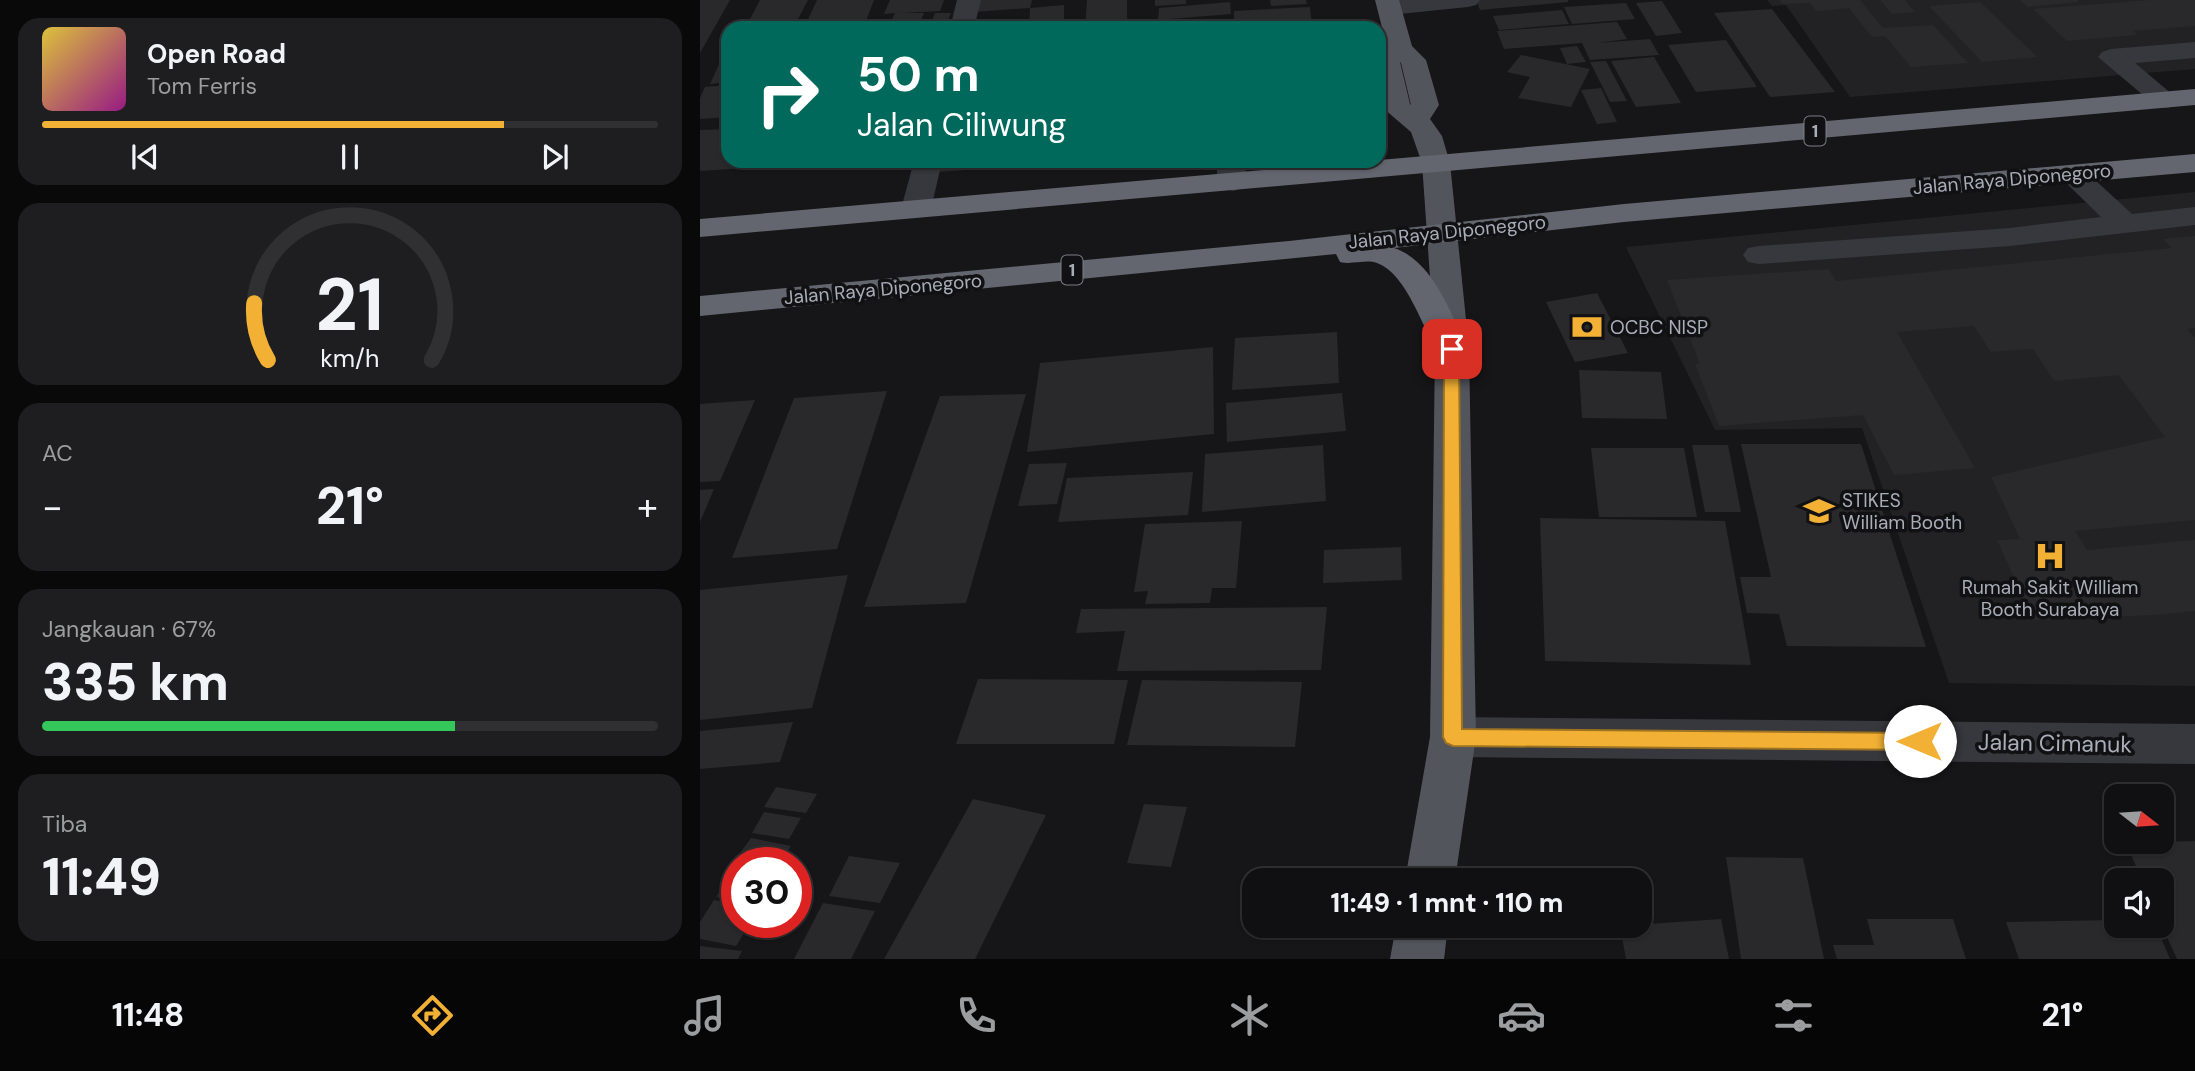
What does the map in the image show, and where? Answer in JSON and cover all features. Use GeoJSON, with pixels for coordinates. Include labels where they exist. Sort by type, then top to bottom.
{"type":"FeatureCollection","features":[{"type":"Feature","properties":{"kind":"highway","name":"1"},"geometry":{"type":"LineString","coordinates":[[1386,165],[2195,97]]}},
{"type":"Feature","properties":{"kind":"highway","name":"Jalan Raya Diponegoro"},"geometry":{"type":"LineString","coordinates":[[700,306],[1289,250],[1444,232],[2195,163]]}},
{"type":"Feature","properties":{"kind":"highway","name":"1"},"geometry":{"type":"LineString","coordinates":[[700,228],[916,209],[1232,172],[1323,168]]}},
{"type":"Feature","properties":{"kind":"highway"},"geometry":{"type":"LineString","coordinates":[[1289,250],[1346,256],[1370,253],[1389,255],[1416,283],[1452,349]]}},
{"type":"Feature","properties":{"kind":"main road"},"geometry":{"type":"LineString","coordinates":[[1389,4],[1389,61],[1397,108],[1416,119],[1429,134],[1436,163],[1452,349],[1453,737],[1432,868]]}},
{"type":"Feature","properties":{"kind":"main road"},"geometry":{"type":"LineString","coordinates":[[1417,959],[1420,938]]}},
{"type":"Feature","properties":{"kind":"street"},"geometry":{"type":"LineString","coordinates":[[964,21],[969,0]]}},
{"type":"Feature","properties":{"kind":"street"},"geometry":{"type":"LineString","coordinates":[[1389,4],[1468,0]]}},
{"type":"Feature","properties":{"kind":"street"},"geometry":{"type":"LineString","coordinates":[[2166,100],[2110,57],[2195,51]]}},
{"type":"Feature","properties":{"kind":"street"},"geometry":{"type":"LineString","coordinates":[[916,209],[926,168]]}},
{"type":"Feature","properties":{"kind":"street"},"geometry":{"type":"LineString","coordinates":[[2073,174],[2125,224]]}},
{"type":"Feature","properties":{"kind":"street"},"geometry":{"type":"LineString","coordinates":[[1759,255],[2010,237],[2195,216]]}},
{"type":"Feature","properties":{"kind":"street","name":"Jalan Cimanuk"},"geometry":{"type":"LineString","coordinates":[[1453,737],[2195,744]]}},
{"type":"Feature","properties":{"kind":"shaded area"},"geometry":{"type":"Polygon","coordinates":[[[1767,0],[2195,0],[2195,69],[1850,97],[1786,5],[1772,6],[1767,0]]]}},
{"type":"Feature","properties":{"kind":"shaded area","name":"Rumah Sakit William Booth Surabaya"},"geometry":{"type":"Polygon","coordinates":[[[2195,192],[2195,686],[1949,683],[1862,428],[1715,430],[1626,247],[2195,192]]]}},
{"type":"Feature","properties":{"kind":"building"},"geometry":{"type":"Polygon","coordinates":[[[700,0],[730,0],[700,53],[700,0]]]}},
{"type":"Feature","properties":{"kind":"building"},"geometry":{"type":"Polygon","coordinates":[[[760,0],[808,0],[798,19],[749,21],[760,0]]]}},
{"type":"Feature","properties":{"kind":"building"},"geometry":{"type":"Polygon","coordinates":[[[817,0],[874,0],[866,21],[807,21],[817,0]]]}},
{"type":"Feature","properties":{"kind":"building"},"geometry":{"type":"Polygon","coordinates":[[[890,0],[944,0],[940,11],[899,13],[924,13],[921,21],[891,21],[895,13],[884,14],[890,0]]]}},
{"type":"Feature","properties":{"kind":"building"},"geometry":{"type":"Polygon","coordinates":[[[977,0],[1032,0],[1030,8],[974,12],[977,0]]]}},
{"type":"Feature","properties":{"kind":"building"},"geometry":{"type":"Polygon","coordinates":[[[1087,0],[1127,0],[1127,21],[1086,21],[1087,0]]]}},
{"type":"Feature","properties":{"kind":"building"},"geometry":{"type":"Polygon","coordinates":[[[1155,0],[1186,0],[1186,4],[1155,6],[1155,0]]]}},
{"type":"Feature","properties":{"kind":"building"},"geometry":{"type":"Polygon","coordinates":[[[1270,0],[1306,0],[1307,4],[1271,6],[1270,0]]]}},
{"type":"Feature","properties":{"kind":"building"},"geometry":{"type":"Polygon","coordinates":[[[1476,0],[1568,0],[1568,2],[1480,10],[1476,0]]]}},
{"type":"Feature","properties":{"kind":"building"},"geometry":{"type":"Polygon","coordinates":[[[1779,0],[1860,0],[1883,28],[1933,25],[1968,63],[1911,67],[1885,36],[1872,37],[1849,8],[1816,11],[1810,3],[1782,4],[1779,0]]]}},
{"type":"Feature","properties":{"kind":"building"},"geometry":{"type":"Polygon","coordinates":[[[1880,0],[1905,0],[1915,12],[1892,14],[1880,0]]]}},
{"type":"Feature","properties":{"kind":"building"},"geometry":{"type":"Polygon","coordinates":[[[2020,0],[2078,0],[2078,2],[2028,7],[2020,0]]]}},
{"type":"Feature","properties":{"kind":"building"},"geometry":{"type":"Polygon","coordinates":[[[2150,0],[2195,0],[2195,26],[2133,31],[2138,35],[2067,41],[2033,9],[2150,0]]]}},
{"type":"Feature","properties":{"kind":"building"},"geometry":{"type":"Polygon","coordinates":[[[1662,1],[1682,33],[1656,36],[1636,3],[1662,1]]]}},
{"type":"Feature","properties":{"kind":"building"},"geometry":{"type":"Polygon","coordinates":[[[1230,2],[1231,14],[1158,20],[1159,8],[1230,2]]]}},
{"type":"Feature","properties":{"kind":"building"},"geometry":{"type":"Polygon","coordinates":[[[1980,2],[2037,57],[1982,62],[1929,6],[1980,2]]]}},
{"type":"Feature","properties":{"kind":"building"},"geometry":{"type":"Polygon","coordinates":[[[1626,3],[1635,19],[1572,24],[1564,7],[1626,3]]]}},
{"type":"Feature","properties":{"kind":"building"},"geometry":{"type":"Polygon","coordinates":[[[1064,5],[1064,21],[1029,21],[1030,8],[1064,5]]]}},
{"type":"Feature","properties":{"kind":"building"},"geometry":{"type":"Polygon","coordinates":[[[1310,7],[1311,21],[1234,21],[1234,11],[1310,7]]]}},
{"type":"Feature","properties":{"kind":"building"},"geometry":{"type":"Polygon","coordinates":[[[1772,9],[1835,92],[1770,97],[1714,13],[1772,9]]]}},
{"type":"Feature","properties":{"kind":"building"},"geometry":{"type":"Polygon","coordinates":[[[1562,10],[1569,24],[1499,30],[1493,16],[1562,10]]]}},
{"type":"Feature","properties":{"kind":"building"},"geometry":{"type":"Polygon","coordinates":[[[935,13],[951,13],[948,21],[932,21],[935,13]]]}},
{"type":"Feature","properties":{"kind":"building"},"geometry":{"type":"Polygon","coordinates":[[[1617,22],[1627,39],[1597,43],[1650,39],[1659,55],[1590,60],[1582,43],[1504,49],[1497,31],[1617,22]]]}},
{"type":"Feature","properties":{"kind":"building"},"geometry":{"type":"Polygon","coordinates":[[[1726,40],[1757,87],[1696,92],[1668,45],[1726,40]]]}},
{"type":"Feature","properties":{"kind":"building"},"geometry":{"type":"Polygon","coordinates":[[[1577,46],[1586,62],[1567,64],[1560,48],[1577,46]]]}},
{"type":"Feature","properties":{"kind":"building"},"geometry":{"type":"Polygon","coordinates":[[[1521,55],[1590,69],[1571,107],[1518,98],[1530,77],[1507,72],[1521,55]]]}},
{"type":"Feature","properties":{"kind":"building"},"geometry":{"type":"Polygon","coordinates":[[[1654,57],[1681,103],[1636,107],[1611,61],[1654,57]]]}},
{"type":"Feature","properties":{"kind":"building"},"geometry":{"type":"Polygon","coordinates":[[[1606,61],[1627,101],[1610,102],[1590,62],[1606,61]]]}},
{"type":"Feature","properties":{"kind":"building"},"geometry":{"type":"Polygon","coordinates":[[[720,62],[721,62],[721,83],[710,84],[720,62]]]}},
{"type":"Feature","properties":{"kind":"building"},"geometry":{"type":"Polygon","coordinates":[[[721,86],[721,118],[700,119],[700,98],[705,87],[721,86]]]}},
{"type":"Feature","properties":{"kind":"building"},"geometry":{"type":"Polygon","coordinates":[[[1601,88],[1617,122],[1597,124],[1581,90],[1601,88]]]}},
{"type":"Feature","properties":{"kind":"building"},"geometry":{"type":"Polygon","coordinates":[[[721,129],[721,168],[745,168],[700,171],[700,130],[721,129]]]}},
{"type":"Feature","properties":{"kind":"building"},"geometry":{"type":"Polygon","coordinates":[[[939,168],[997,168],[938,172],[939,168]]]}},
{"type":"Feature","properties":{"kind":"building"},"geometry":{"type":"Polygon","coordinates":[[[2195,236],[2195,328],[2187,329],[2195,338],[2195,520],[2075,531],[2087,550],[2195,540],[2195,611],[2155,615],[2033,620],[1997,540],[2020,539],[1991,477],[2165,437],[2119,375],[2054,381],[2033,349],[1991,352],[1974,326],[1897,332],[1975,468],[1894,475],[1863,415],[1719,426],[1695,364],[1700,364],[1667,280],[1829,269],[1836,281],[2171,248],[2163,239],[2195,236]]]}},
{"type":"Feature","properties":{"kind":"building","name":"OCBC NISP"},"geometry":{"type":"Polygon","coordinates":[[[1597,293],[1628,353],[1575,362],[1546,302],[1597,293]]]}},
{"type":"Feature","properties":{"kind":"building"},"geometry":{"type":"Polygon","coordinates":[[[1337,332],[1339,383],[1232,390],[1235,338],[1337,332]]]}},
{"type":"Feature","properties":{"kind":"building"},"geometry":{"type":"Polygon","coordinates":[[[1213,347],[1214,434],[1027,452],[1040,363],[1213,347]]]}},
{"type":"Feature","properties":{"kind":"building"},"geometry":{"type":"Polygon","coordinates":[[[1579,370],[1661,372],[1667,419],[1582,418],[1579,370]]]}},
{"type":"Feature","properties":{"kind":"building"},"geometry":{"type":"Polygon","coordinates":[[[887,391],[837,549],[732,558],[794,398],[887,391]]]}},
{"type":"Feature","properties":{"kind":"building"},"geometry":{"type":"Polygon","coordinates":[[[1342,393],[1346,431],[1227,442],[1226,403],[1342,393]]]}},
{"type":"Feature","properties":{"kind":"building"},"geometry":{"type":"Polygon","coordinates":[[[1026,394],[966,603],[864,607],[940,396],[1026,394]]]}},
{"type":"Feature","properties":{"kind":"building"},"geometry":{"type":"Polygon","coordinates":[[[755,400],[720,481],[700,482],[700,404],[755,400]]]}},
{"type":"Feature","properties":{"kind":"building","name":"STIKES William Booth"},"geometry":{"type":"Polygon","coordinates":[[[1741,444],[1861,444],[1926,647],[1787,646],[1779,614],[1747,613],[1740,577],[1771,577],[1741,444]]]}},
{"type":"Feature","properties":{"kind":"building"},"geometry":{"type":"Polygon","coordinates":[[[1323,445],[1326,501],[1202,512],[1205,454],[1323,445]]]}},
{"type":"Feature","properties":{"kind":"building"},"geometry":{"type":"Polygon","coordinates":[[[1692,445],[1728,445],[1741,512],[1705,512],[1692,445]]]}},
{"type":"Feature","properties":{"kind":"building"},"geometry":{"type":"Polygon","coordinates":[[[1591,448],[1684,448],[1697,517],[1599,517],[1591,448]]]}},
{"type":"Feature","properties":{"kind":"building"},"geometry":{"type":"Polygon","coordinates":[[[1067,463],[1057,504],[1018,506],[1029,464],[1067,463]]]}},
{"type":"Feature","properties":{"kind":"building"},"geometry":{"type":"Polygon","coordinates":[[[1193,472],[1188,515],[1058,522],[1067,478],[1193,472]]]}},
{"type":"Feature","properties":{"kind":"building"},"geometry":{"type":"Polygon","coordinates":[[[714,489],[700,522],[700,490],[714,489]]]}},
{"type":"Feature","properties":{"kind":"building"},"geometry":{"type":"Polygon","coordinates":[[[1540,518],[1725,521],[1751,665],[1545,661],[1540,518]]]}},
{"type":"Feature","properties":{"kind":"building"},"geometry":{"type":"Polygon","coordinates":[[[1242,521],[1236,588],[1212,588],[1210,603],[1145,604],[1148,591],[1134,592],[1145,524],[1242,521]]]}},
{"type":"Feature","properties":{"kind":"building"},"geometry":{"type":"Polygon","coordinates":[[[1401,547],[1402,580],[1323,583],[1324,550],[1401,547]]]}},
{"type":"Feature","properties":{"kind":"building"},"geometry":{"type":"Polygon","coordinates":[[[848,575],[812,708],[700,720],[700,590],[848,575]]]}},
{"type":"Feature","properties":{"kind":"building"},"geometry":{"type":"Polygon","coordinates":[[[1327,607],[1321,670],[1117,671],[1125,631],[1076,633],[1081,609],[1327,607]]]}},
{"type":"Feature","properties":{"kind":"building"},"geometry":{"type":"Polygon","coordinates":[[[978,679],[1128,680],[1114,744],[956,744],[978,679]]]}},
{"type":"Feature","properties":{"kind":"building"},"geometry":{"type":"Polygon","coordinates":[[[1142,680],[1302,682],[1295,747],[1127,745],[1142,680]]]}},
{"type":"Feature","properties":{"kind":"building"},"geometry":{"type":"Polygon","coordinates":[[[793,722],[780,762],[700,769],[700,731],[793,722]]]}},
{"type":"Feature","properties":{"kind":"building"},"geometry":{"type":"Polygon","coordinates":[[[776,787],[817,794],[806,813],[764,807],[776,787]]]}},
{"type":"Feature","properties":{"kind":"building"},"geometry":{"type":"Polygon","coordinates":[[[973,799],[1046,815],[975,959],[884,959],[973,799]]]}},
{"type":"Feature","properties":{"kind":"building"},"geometry":{"type":"Polygon","coordinates":[[[1144,804],[1187,807],[1171,867],[1127,863],[1144,804]]]}},
{"type":"Feature","properties":{"kind":"building"},"geometry":{"type":"Polygon","coordinates":[[[764,812],[801,818],[789,839],[752,833],[764,812]]]}},
{"type":"Feature","properties":{"kind":"building"},"geometry":{"type":"Polygon","coordinates":[[[751,838],[791,846],[790,847],[744,847],[751,838]]]}},
{"type":"Feature","properties":{"kind":"building"},"geometry":{"type":"Polygon","coordinates":[[[2195,841],[2195,959],[2177,959],[2167,938],[2174,938],[2174,868],[2137,868],[2131,854],[2174,854],[2174,842],[2195,841]]]}},
{"type":"Feature","properties":{"kind":"building"},"geometry":{"type":"Polygon","coordinates":[[[849,856],[900,863],[880,903],[829,896],[849,856]]]}},
{"type":"Feature","properties":{"kind":"building"},"geometry":{"type":"Polygon","coordinates":[[[1726,857],[1803,858],[1824,959],[1741,959],[1726,857]]]}},
{"type":"Feature","properties":{"kind":"building"},"geometry":{"type":"Polygon","coordinates":[[[714,900],[721,901],[721,938],[741,938],[736,946],[700,939],[700,922],[714,900]]]}},
{"type":"Feature","properties":{"kind":"building"},"geometry":{"type":"Polygon","coordinates":[[[823,903],[875,911],[851,959],[794,959],[805,938],[812,938],[812,924],[823,903]]]}},
{"type":"Feature","properties":{"kind":"building"},"geometry":{"type":"Polygon","coordinates":[[[1721,919],[1729,959],[1626,959],[1622,938],[1652,938],[1652,924],[1721,919]]]}},
{"type":"Feature","properties":{"kind":"building"},"geometry":{"type":"Polygon","coordinates":[[[1867,919],[1953,919],[1966,959],[1837,959],[1833,945],[1874,945],[1867,919]]]}},
{"type":"Feature","properties":{"kind":"building"},"geometry":{"type":"Polygon","coordinates":[[[2104,920],[2104,938],[2161,938],[2170,959],[2019,959],[2006,922],[2104,920]]]}},
{"type":"Feature","properties":{"kind":"building"},"geometry":{"type":"Polygon","coordinates":[[[700,946],[742,951],[738,959],[700,959],[700,946]]]}},
{"type":"Feature","properties":{"kind":"place","name":"OCBC NISP"},"geometry":{"type":"Point","coordinates":[1587,327]}},
{"type":"Feature","properties":{"kind":"place","name":"STIKES William Booth"},"geometry":{"type":"Point","coordinates":[1819,511]}},
{"type":"Feature","properties":{"kind":"place","name":"Rumah Sakit William Booth Surabaya"},"geometry":{"type":"Point","coordinates":[2050,556]}},
{"type":"Feature","properties":{"kind":"route"},"geometry":{"type":"LineString","coordinates":[[1452,349],[1453,737],[1920,741]]}}]}
